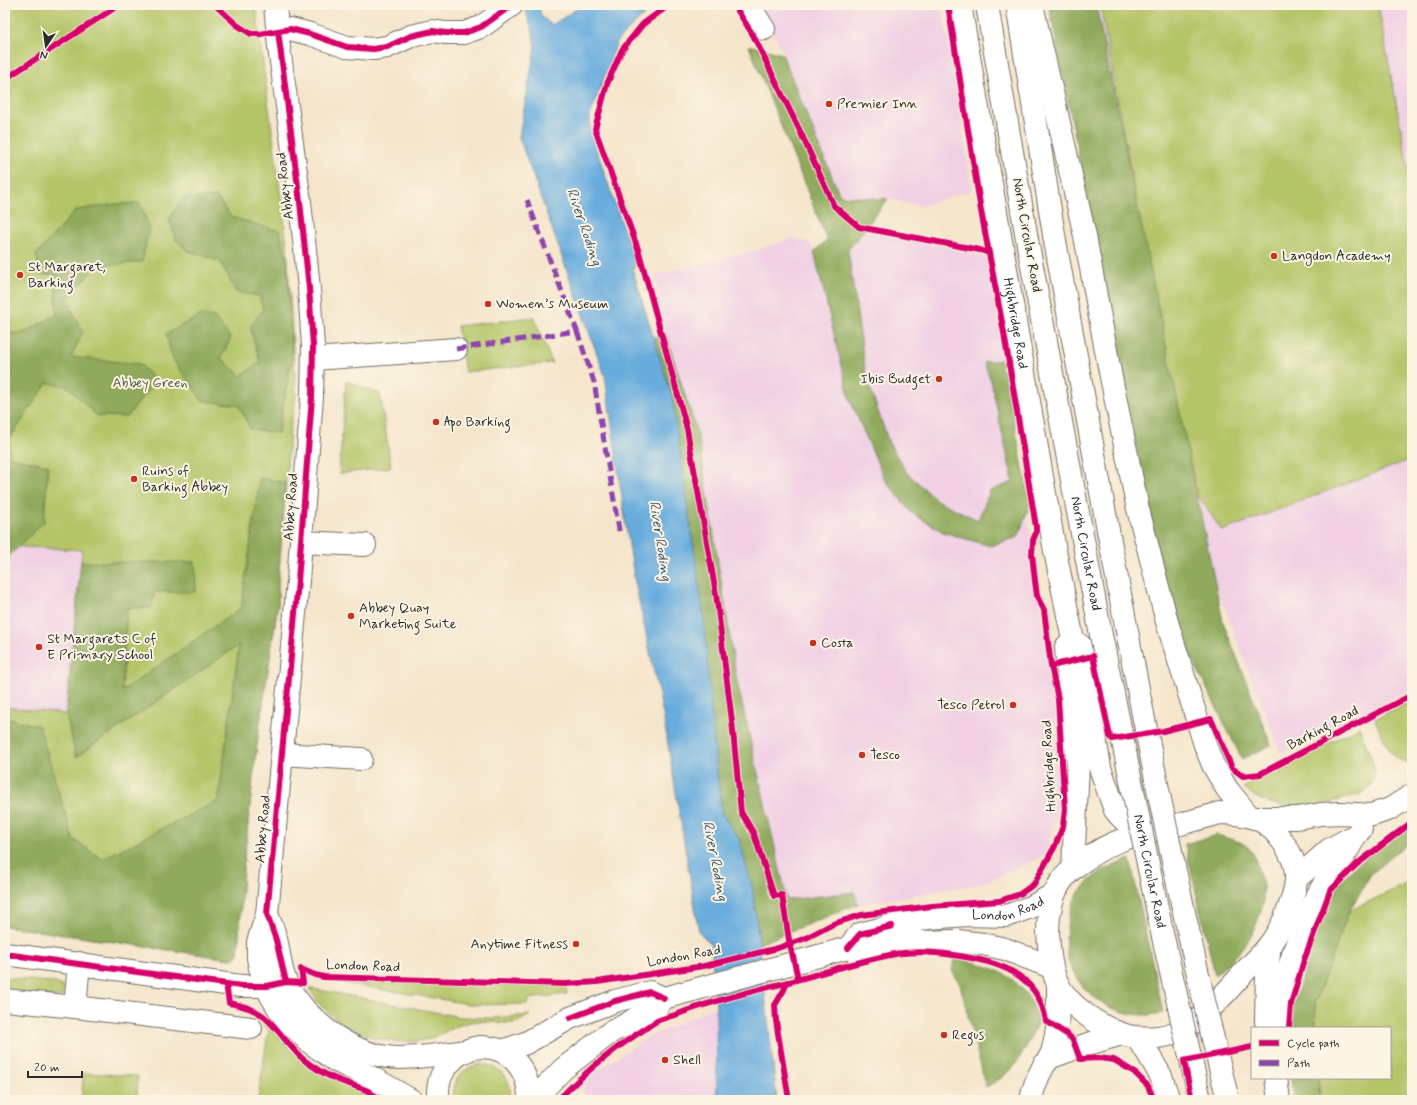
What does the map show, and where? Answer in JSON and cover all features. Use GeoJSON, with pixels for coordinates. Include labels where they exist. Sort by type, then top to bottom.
{"type":"FeatureCollection","features":[{"type":"Feature","properties":{"kind":"main road","name":"Abbey Road"},"geometry":{"type":"LineString","coordinates":[[275,5],[300,202],[309,288],[313,359],[312,397],[301,542],[268,914],[258,942],[258,958],[260,968],[277,984]]}},
{"type":"Feature","properties":{"kind":"main road"},"geometry":{"type":"LineString","coordinates":[[278,31],[290,29],[310,34],[347,47],[373,49],[387,47],[411,36],[439,32],[464,33],[481,27],[512,5]]}},
{"type":"Feature","properties":{"kind":"main road"},"geometry":{"type":"LineString","coordinates":[[749,5],[764,29]]}},
{"type":"Feature","properties":{"kind":"main road","name":"Highbridge Road"},"geometry":{"type":"LineString","coordinates":[[960,5],[1055,551],[1073,640],[1081,646],[1100,768],[1115,810],[1139,834]]}},
{"type":"Feature","properties":{"kind":"main road","name":"North Circular Road"},"geometry":{"type":"LineString","coordinates":[[987,5],[1028,245],[1100,630],[1163,937],[1200,1100]]}},
{"type":"Feature","properties":{"kind":"main road","name":"North Circular Road"},"geometry":{"type":"LineString","coordinates":[[1017,5],[1055,241],[1156,776],[1187,923],[1228,1100]]}},
{"type":"Feature","properties":{"kind":"main road"},"geometry":{"type":"LineString","coordinates":[[1032,5],[1085,236],[1110,372],[1138,509],[1165,615],[1205,745],[1213,765],[1227,789],[1251,816],[1269,825],[1279,836],[1294,861],[1296,879],[1291,900],[1284,918],[1270,944],[1211,1008],[1184,1029],[1167,1036],[1152,1037],[1129,1035],[1096,1022],[1069,1000],[1055,976]]}},
{"type":"Feature","properties":{"kind":"main road"},"geometry":{"type":"LineString","coordinates":[[313,359],[456,349]]}},
{"type":"Feature","properties":{"kind":"main road"},"geometry":{"type":"LineString","coordinates":[[301,542],[365,545]]}},
{"type":"Feature","properties":{"kind":"main road","name":"Highbridge Road"},"geometry":{"type":"LineString","coordinates":[[1073,640],[1066,647],[1078,765],[1073,868]]}},
{"type":"Feature","properties":{"kind":"main road"},"geometry":{"type":"LineString","coordinates":[[282,754],[361,759]]}},
{"type":"Feature","properties":{"kind":"main road"},"geometry":{"type":"LineString","coordinates":[[1032,1100],[1036,1083],[1049,1058],[1056,1028],[1055,976],[1049,946],[1048,922],[1054,894],[1062,880],[1073,868],[1098,850],[1119,840],[1220,813],[1289,818],[1340,813],[1372,815],[1390,809],[1412,795]]}},
{"type":"Feature","properties":{"kind":"main road"},"geometry":{"type":"LineString","coordinates":[[1278,1027],[1279,1010],[1288,968],[1318,895],[1328,877],[1342,860],[1356,835],[1372,815]]}},
{"type":"Feature","properties":{"kind":"main road"},"geometry":{"type":"LineString","coordinates":[[1296,879],[1330,849],[1356,835]]}},
{"type":"Feature","properties":{"kind":"main road","name":"London Road"},"geometry":{"type":"LineString","coordinates":[[533,1100],[563,1069],[611,1032],[655,1009],[664,998],[848,948],[860,934],[928,918],[967,915],[1006,916],[1031,907],[1054,894]]}},
{"type":"Feature","properties":{"kind":"main road","name":"London Road"},"geometry":{"type":"LineString","coordinates":[[848,948],[859,953],[917,942],[958,941],[983,944],[1005,949],[1055,976]]}},
{"type":"Feature","properties":{"kind":"main road"},"geometry":{"type":"LineString","coordinates":[[1266,1027],[1267,972],[1270,944]]}},
{"type":"Feature","properties":{"kind":"main road"},"geometry":{"type":"LineString","coordinates":[[5,954],[241,986],[277,984],[294,995],[326,1030],[345,1043],[370,1053],[399,1058],[466,1051],[482,1047],[502,1051],[511,1057],[521,1068],[530,1091],[529,1100]]}},
{"type":"Feature","properties":{"kind":"main road"},"geometry":{"type":"LineString","coordinates":[[75,1007],[79,963]]}},
{"type":"Feature","properties":{"kind":"main road"},"geometry":{"type":"LineString","coordinates":[[277,984],[279,1010],[308,1041],[336,1061],[375,1079],[411,1100]]}},
{"type":"Feature","properties":{"kind":"main road","name":"London Road"},"geometry":{"type":"LineString","coordinates":[[502,1051],[526,1043],[570,1018],[615,1001],[650,992],[664,998]]}},
{"type":"Feature","properties":{"kind":"main road"},"geometry":{"type":"LineString","coordinates":[[5,1000],[251,1028]]}},
{"type":"Feature","properties":{"kind":"main road"},"geometry":{"type":"LineString","coordinates":[[1049,1058],[1085,1045],[1129,1035]]}},
{"type":"Feature","properties":{"kind":"main road"},"geometry":{"type":"LineString","coordinates":[[1129,1035],[1147,1052],[1161,1076],[1168,1100]]}},
{"type":"Feature","properties":{"kind":"main road"},"geometry":{"type":"LineString","coordinates":[[439,1100],[438,1085],[442,1074],[448,1064],[456,1056],[466,1051]]}},
{"type":"Feature","properties":{"kind":"main road"},"geometry":{"type":"LineString","coordinates":[[1276,1079],[1279,1100]]}},
{"type":"Feature","properties":{"kind":"shaded area"},"geometry":{"type":"Polygon","coordinates":[[[758,5],[942,5],[972,190],[922,206],[888,199],[840,196],[781,49],[758,5]]]}},
{"type":"Feature","properties":{"kind":"shaded area","name":"Langdon Academy"},"geometry":{"type":"Polygon","coordinates":[[[1087,5],[1412,5],[1412,689],[1280,753],[1188,511],[1087,5]]]}},
{"type":"Feature","properties":{"kind":"shaded area"},"geometry":{"type":"Polygon","coordinates":[[[852,228],[972,253],[987,259],[992,282],[1041,608],[1045,651],[1055,716],[1057,766],[1061,794],[1048,845],[1045,853],[1037,859],[982,883],[790,917],[737,682],[728,628],[665,333],[655,275],[764,248],[793,238],[809,242],[813,247],[814,252],[827,240],[852,228]]]}},
{"type":"Feature","properties":{"kind":"shaded area","name":"St Margarets C of E Primary School"},"geometry":{"type":"Polygon","coordinates":[[[5,546],[82,550],[66,714],[5,707],[5,546]]]}},
{"type":"Feature","properties":{"kind":"shaded area","name":"Shell"},"geometry":{"type":"Polygon","coordinates":[[[716,1006],[717,1100],[585,1100],[582,1081],[645,1039],[716,1006]]]}},
{"type":"Feature","properties":{"kind":"green space","name":"Abbey Green"},"geometry":{"type":"Polygon","coordinates":[[[5,5],[256,5],[287,244],[296,396],[290,428],[278,583],[278,604],[257,743],[243,868],[238,956],[231,959],[5,926],[5,707],[66,714],[82,550],[5,546],[5,5]]]}},
{"type":"Feature","properties":{"kind":"green space"},"geometry":{"type":"Polygon","coordinates":[[[1049,5],[1096,5],[1223,622],[1271,745],[1242,759],[1172,618],[1049,5]]]}},
{"type":"Feature","properties":{"kind":"green space","name":"Langdon Academy"},"geometry":{"type":"Polygon","coordinates":[[[1100,5],[1378,5],[1412,188],[1412,459],[1222,531],[1187,479],[1100,5]]]}},
{"type":"Feature","properties":{"kind":"green space"},"geometry":{"type":"Polygon","coordinates":[[[749,46],[782,54],[840,196],[888,199],[848,250],[866,376],[889,443],[906,472],[938,501],[978,520],[990,491],[1013,482],[991,381],[984,362],[1002,360],[1030,504],[1018,537],[990,546],[943,532],[912,513],[885,480],[850,400],[814,252],[827,240],[749,46]]]}},
{"type":"Feature","properties":{"kind":"green space"},"geometry":{"type":"Polygon","coordinates":[[[217,197],[231,217],[280,231],[287,259],[292,359],[278,433],[250,429],[239,405],[203,401],[173,360],[166,334],[201,315],[214,317],[231,338],[221,358],[241,376],[260,362],[250,327],[263,309],[259,296],[236,292],[220,261],[188,251],[176,240],[169,219],[182,198],[217,197]]]}},
{"type":"Feature","properties":{"kind":"green space"},"geometry":{"type":"Polygon","coordinates":[[[140,203],[149,229],[142,262],[97,266],[67,299],[83,332],[71,357],[140,364],[156,381],[127,417],[97,416],[67,386],[47,383],[9,440],[10,457],[48,465],[44,522],[5,560],[5,334],[26,332],[57,314],[54,274],[41,275],[36,255],[76,210],[115,204],[140,203]]]}},
{"type":"Feature","properties":{"kind":"green space"},"geometry":{"type":"Polygon","coordinates":[[[534,317],[552,363],[465,372],[457,326],[534,317]]]}},
{"type":"Feature","properties":{"kind":"green space"},"geometry":{"type":"Polygon","coordinates":[[[665,333],[698,435],[737,682],[787,900],[854,892],[858,904],[759,944],[753,890],[739,839],[722,814],[714,744],[654,338],[665,333]]]}},
{"type":"Feature","properties":{"kind":"green space"},"geometry":{"type":"Polygon","coordinates":[[[346,381],[380,394],[391,467],[339,474],[346,381]]]}},
{"type":"Feature","properties":{"kind":"green space"},"geometry":{"type":"Polygon","coordinates":[[[260,478],[286,483],[278,583],[278,604],[257,743],[243,868],[238,956],[231,959],[5,926],[5,724],[11,719],[39,726],[73,839],[102,859],[218,801],[239,645],[76,757],[66,714],[81,562],[195,562],[196,592],[155,592],[151,608],[127,608],[122,691],[241,608],[260,478]]]}},
{"type":"Feature","properties":{"kind":"green space"},"geometry":{"type":"Polygon","coordinates":[[[1412,700],[1412,763],[1404,762],[1392,753],[1384,741],[1375,719],[1412,700]]]}},
{"type":"Feature","properties":{"kind":"green space"},"geometry":{"type":"Polygon","coordinates":[[[1359,727],[1375,768],[1372,783],[1361,793],[1337,801],[1299,807],[1266,802],[1243,788],[1359,727]]]}},
{"type":"Feature","properties":{"kind":"green space"},"geometry":{"type":"Polygon","coordinates":[[[1412,822],[1412,840],[1371,874],[1349,911],[1315,1003],[1316,1027],[1290,1027],[1293,1006],[1330,891],[1357,864],[1412,822]]]}},
{"type":"Feature","properties":{"kind":"green space"},"geometry":{"type":"Polygon","coordinates":[[[1217,835],[1240,842],[1248,847],[1254,855],[1263,886],[1263,904],[1251,936],[1235,957],[1215,975],[1185,844],[1217,835]]]}},
{"type":"Feature","properties":{"kind":"green space"},"geometry":{"type":"Polygon","coordinates":[[[1130,859],[1163,1013],[1150,1015],[1134,1014],[1108,1006],[1096,999],[1077,979],[1067,954],[1066,941],[1069,918],[1074,901],[1079,891],[1099,873],[1130,859]]]}},
{"type":"Feature","properties":{"kind":"green space"},"geometry":{"type":"Polygon","coordinates":[[[1412,881],[1412,1100],[1320,1100],[1318,1079],[1391,1079],[1391,1027],[1316,1027],[1315,1003],[1349,911],[1412,881]]]}},
{"type":"Feature","properties":{"kind":"green space"},"geometry":{"type":"Polygon","coordinates":[[[954,959],[987,966],[1007,976],[1024,991],[1033,1005],[1038,1020],[1019,1059],[1005,1075],[986,1087],[960,984],[952,971],[954,959]]]}},
{"type":"Feature","properties":{"kind":"green space"},"geometry":{"type":"Polygon","coordinates":[[[5,977],[56,983],[62,986],[64,992],[61,997],[5,996],[5,977]]]}},
{"type":"Feature","properties":{"kind":"green space"},"geometry":{"type":"Polygon","coordinates":[[[338,982],[566,986],[567,994],[528,999],[529,1004],[475,1005],[338,982]]]}},
{"type":"Feature","properties":{"kind":"green space"},"geometry":{"type":"Polygon","coordinates":[[[309,988],[460,1017],[493,1018],[530,1015],[513,1023],[482,1021],[471,1022],[460,1025],[428,1039],[398,1042],[367,1035],[352,1029],[327,1012],[317,1001],[309,988]]]}},
{"type":"Feature","properties":{"kind":"green space"},"geometry":{"type":"Polygon","coordinates":[[[260,1017],[268,1022],[294,1054],[320,1074],[368,1094],[376,1100],[258,1100],[269,1031],[263,1025],[260,1017]]]}},
{"type":"Feature","properties":{"kind":"green space"},"geometry":{"type":"Polygon","coordinates":[[[481,1064],[494,1068],[504,1075],[510,1086],[510,1100],[454,1100],[454,1086],[459,1076],[468,1068],[481,1064]]]}},
{"type":"Feature","properties":{"kind":"green space"},"geometry":{"type":"Polygon","coordinates":[[[83,1073],[138,1076],[137,1100],[82,1100],[83,1073]]]}},
{"type":"Feature","properties":{"kind":"green space"},"geometry":{"type":"Polygon","coordinates":[[[1291,1079],[1318,1079],[1320,1100],[1293,1100],[1291,1079]]]}},
{"type":"Feature","properties":{"kind":"water","name":"River Roding"},"geometry":{"type":"Polygon","coordinates":[[[524,5],[539,5],[541,16],[552,25],[583,5],[653,5],[618,40],[590,116],[590,131],[635,262],[633,271],[672,397],[704,619],[714,744],[722,814],[739,839],[753,890],[777,1100],[717,1100],[716,1006],[711,944],[699,932],[663,714],[635,582],[605,376],[519,137],[535,48],[533,33],[524,5]]]}},
{"type":"Feature","properties":{"kind":"marked path"},"geometry":{"type":"LineString","coordinates":[[456,349],[577,331],[527,200]]}},
{"type":"Feature","properties":{"kind":"marked path"},"geometry":{"type":"LineString","coordinates":[[577,331],[594,382],[620,536]]}},
{"type":"Feature","properties":{"kind":"cycle path"},"geometry":{"type":"LineString","coordinates":[[5,79],[119,5]]}},
{"type":"Feature","properties":{"kind":"cycle path"},"geometry":{"type":"LineString","coordinates":[[215,5],[237,25],[251,34],[290,29],[310,34],[347,47],[373,49],[387,47],[411,36],[433,31],[445,33],[464,33],[481,27],[512,5]]}},
{"type":"Feature","properties":{"kind":"cycle path"},"geometry":{"type":"LineString","coordinates":[[669,5],[643,24],[622,50],[607,84],[595,129],[639,252],[687,429],[716,594],[732,721],[741,812],[754,834],[774,896],[782,895],[789,940],[798,978]]}},
{"type":"Feature","properties":{"kind":"cycle path"},"geometry":{"type":"LineString","coordinates":[[734,5],[753,35],[800,131],[834,206],[859,227],[989,253]]}},
{"type":"Feature","properties":{"kind":"cycle path"},"geometry":{"type":"LineString","coordinates":[[5,954],[241,986],[267,986],[286,982],[303,983],[301,969],[324,977],[565,984],[597,982],[704,966],[778,948],[806,938],[833,924],[861,915],[932,906],[999,901],[1020,894],[1034,884],[1055,846],[1063,826],[1065,809],[1058,699],[1051,666],[1044,610],[1037,596],[1035,581],[1032,554],[1036,527],[1004,333],[981,211],[948,5]]}},
{"type":"Feature","properties":{"kind":"cycle path"},"geometry":{"type":"LineString","coordinates":[[278,31],[300,202],[309,288],[313,346],[312,397],[298,581],[267,914],[276,940],[286,982]]}},
{"type":"Feature","properties":{"kind":"cycle path","name":"Barking Road"},"geometry":{"type":"LineString","coordinates":[[1051,666],[1093,656],[1110,737],[1112,739],[1163,731],[1211,719],[1232,768],[1243,776],[1260,774],[1412,695]]}},
{"type":"Feature","properties":{"kind":"cycle path"},"geometry":{"type":"LineString","coordinates":[[1289,1027],[1291,1004],[1304,960],[1330,891],[1357,864],[1412,822]]}},
{"type":"Feature","properties":{"kind":"cycle path"},"geometry":{"type":"LineString","coordinates":[[848,948],[860,934],[892,926]]}},
{"type":"Feature","properties":{"kind":"cycle path"},"geometry":{"type":"LineString","coordinates":[[558,1100],[586,1073],[626,1041],[660,1020],[723,999],[864,961],[890,955],[922,952],[945,954],[985,961],[1013,972],[1024,980],[1034,991],[1041,1004],[1046,1021],[1068,1035],[1073,1040],[1080,1059],[1099,1058],[1114,1060],[1134,1072],[1148,1086],[1154,1100]]}},
{"type":"Feature","properties":{"kind":"cycle path"},"geometry":{"type":"LineString","coordinates":[[787,982],[775,1005],[776,1021],[789,1100]]}},
{"type":"Feature","properties":{"kind":"cycle path"},"geometry":{"type":"LineString","coordinates":[[226,984],[229,1003],[243,1006],[262,1015],[275,1027],[298,1055],[307,1063],[338,1080],[368,1091],[381,1100]]}},
{"type":"Feature","properties":{"kind":"cycle path"},"geometry":{"type":"LineString","coordinates":[[570,1018],[615,1001],[650,992],[664,998]]}},
{"type":"Feature","properties":{"kind":"cycle path"},"geometry":{"type":"LineString","coordinates":[[1192,1100],[1184,1061],[1251,1047]]}},
{"type":"Feature","properties":{"kind":"place","name":"Premier Inn"},"geometry":{"type":"Point","coordinates":[829,104]}},
{"type":"Feature","properties":{"kind":"place","name":"Langdon Academy"},"geometry":{"type":"Point","coordinates":[1274,256]}},
{"type":"Feature","properties":{"kind":"place","name":"St Margaret, Barking"},"geometry":{"type":"Point","coordinates":[20,275]}},
{"type":"Feature","properties":{"kind":"place","name":"Women’s Museum"},"geometry":{"type":"Point","coordinates":[488,304]}},
{"type":"Feature","properties":{"kind":"place","name":"Ibis Budget"},"geometry":{"type":"Point","coordinates":[939,379]}},
{"type":"Feature","properties":{"kind":"place","name":"Apo Barking"},"geometry":{"type":"Point","coordinates":[436,422]}},
{"type":"Feature","properties":{"kind":"place","name":"Ruins of Barking Abbey"},"geometry":{"type":"Point","coordinates":[134,479]}},
{"type":"Feature","properties":{"kind":"place","name":"Abbey Quay Marketing Suite"},"geometry":{"type":"Point","coordinates":[351,616]}},
{"type":"Feature","properties":{"kind":"place","name":"Costa"},"geometry":{"type":"Point","coordinates":[813,643]}},
{"type":"Feature","properties":{"kind":"place","name":"St Margarets C of E Primary School"},"geometry":{"type":"Point","coordinates":[39,647]}},
{"type":"Feature","properties":{"kind":"place","name":"Tesco Petrol"},"geometry":{"type":"Point","coordinates":[1013,705]}},
{"type":"Feature","properties":{"kind":"place","name":"Tesco"},"geometry":{"type":"Point","coordinates":[862,755]}},
{"type":"Feature","properties":{"kind":"place","name":"Anytime Fitness"},"geometry":{"type":"Point","coordinates":[576,944]}},
{"type":"Feature","properties":{"kind":"place","name":"Regus"},"geometry":{"type":"Point","coordinates":[944,1035]}},
{"type":"Feature","properties":{"kind":"place","name":"Shell"},"geometry":{"type":"Point","coordinates":[665,1060]}}]}
